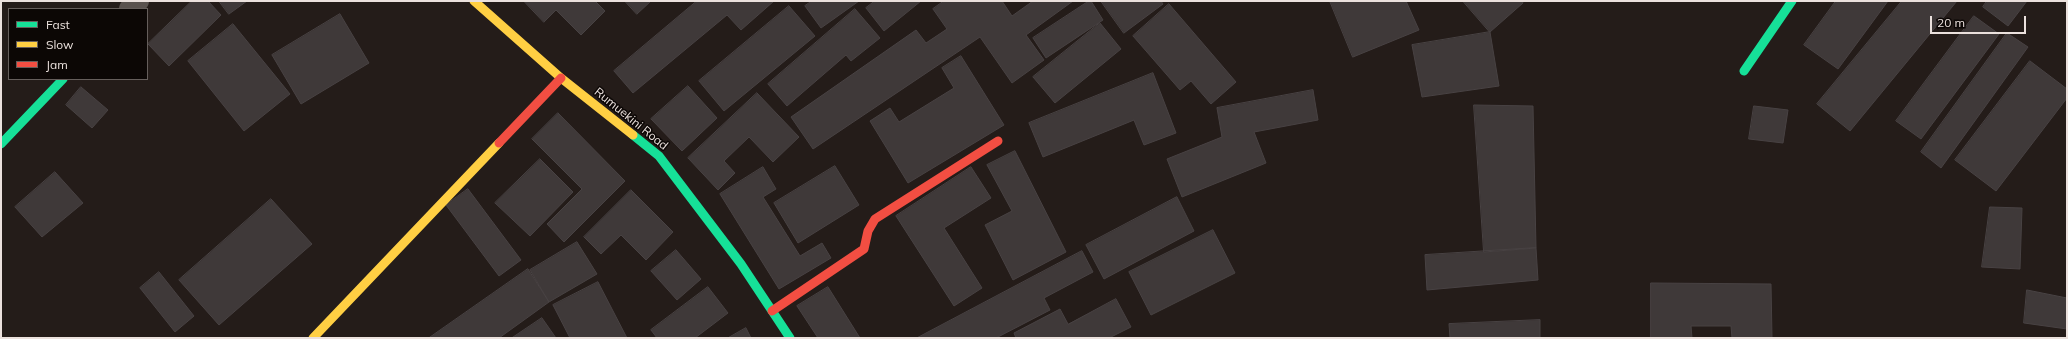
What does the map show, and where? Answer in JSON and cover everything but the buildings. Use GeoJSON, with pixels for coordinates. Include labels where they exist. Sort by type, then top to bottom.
{"type":"FeatureCollection","features":[{"type":"Feature","properties":{"kind":"street","name":"Rumuekini Road"},"geometry":{"type":"LineString","coordinates":[[474,1],[561,78],[659,156],[741,264],[790,338]]}},
{"type":"Feature","properties":{"kind":"street"},"geometry":{"type":"LineString","coordinates":[[1744,71],[1792,1]]}},
{"type":"Feature","properties":{"kind":"street"},"geometry":{"type":"LineString","coordinates":[[313,338],[561,78]]}},
{"type":"Feature","properties":{"kind":"street"},"geometry":{"type":"LineString","coordinates":[[1,144],[62,80]]}},
{"type":"Feature","properties":{"kind":"street"},"geometry":{"type":"LineString","coordinates":[[772,312],[864,249],[868,231],[875,219],[998,141]]}},
{"type":"Feature","properties":{"kind":"traffic: fast"},"geometry":{"type":"LineString","coordinates":[[1744,71],[1792,1]]}},
{"type":"Feature","properties":{"kind":"traffic: fast"},"geometry":{"type":"LineString","coordinates":[[1,144],[62,80]]}},
{"type":"Feature","properties":{"kind":"traffic: fast"},"geometry":{"type":"LineString","coordinates":[[633,135],[659,156],[741,264],[790,338]]}},
{"type":"Feature","properties":{"kind":"traffic: slow"},"geometry":{"type":"LineString","coordinates":[[474,1],[561,78],[633,135]]}},
{"type":"Feature","properties":{"kind":"traffic: slow"},"geometry":{"type":"LineString","coordinates":[[313,338],[499,143]]}},
{"type":"Feature","properties":{"kind":"traffic: jam"},"geometry":{"type":"LineString","coordinates":[[499,143],[561,78]]}},
{"type":"Feature","properties":{"kind":"traffic: jam"},"geometry":{"type":"LineString","coordinates":[[772,311],[864,249],[868,231],[875,219],[998,141]]}}]}
